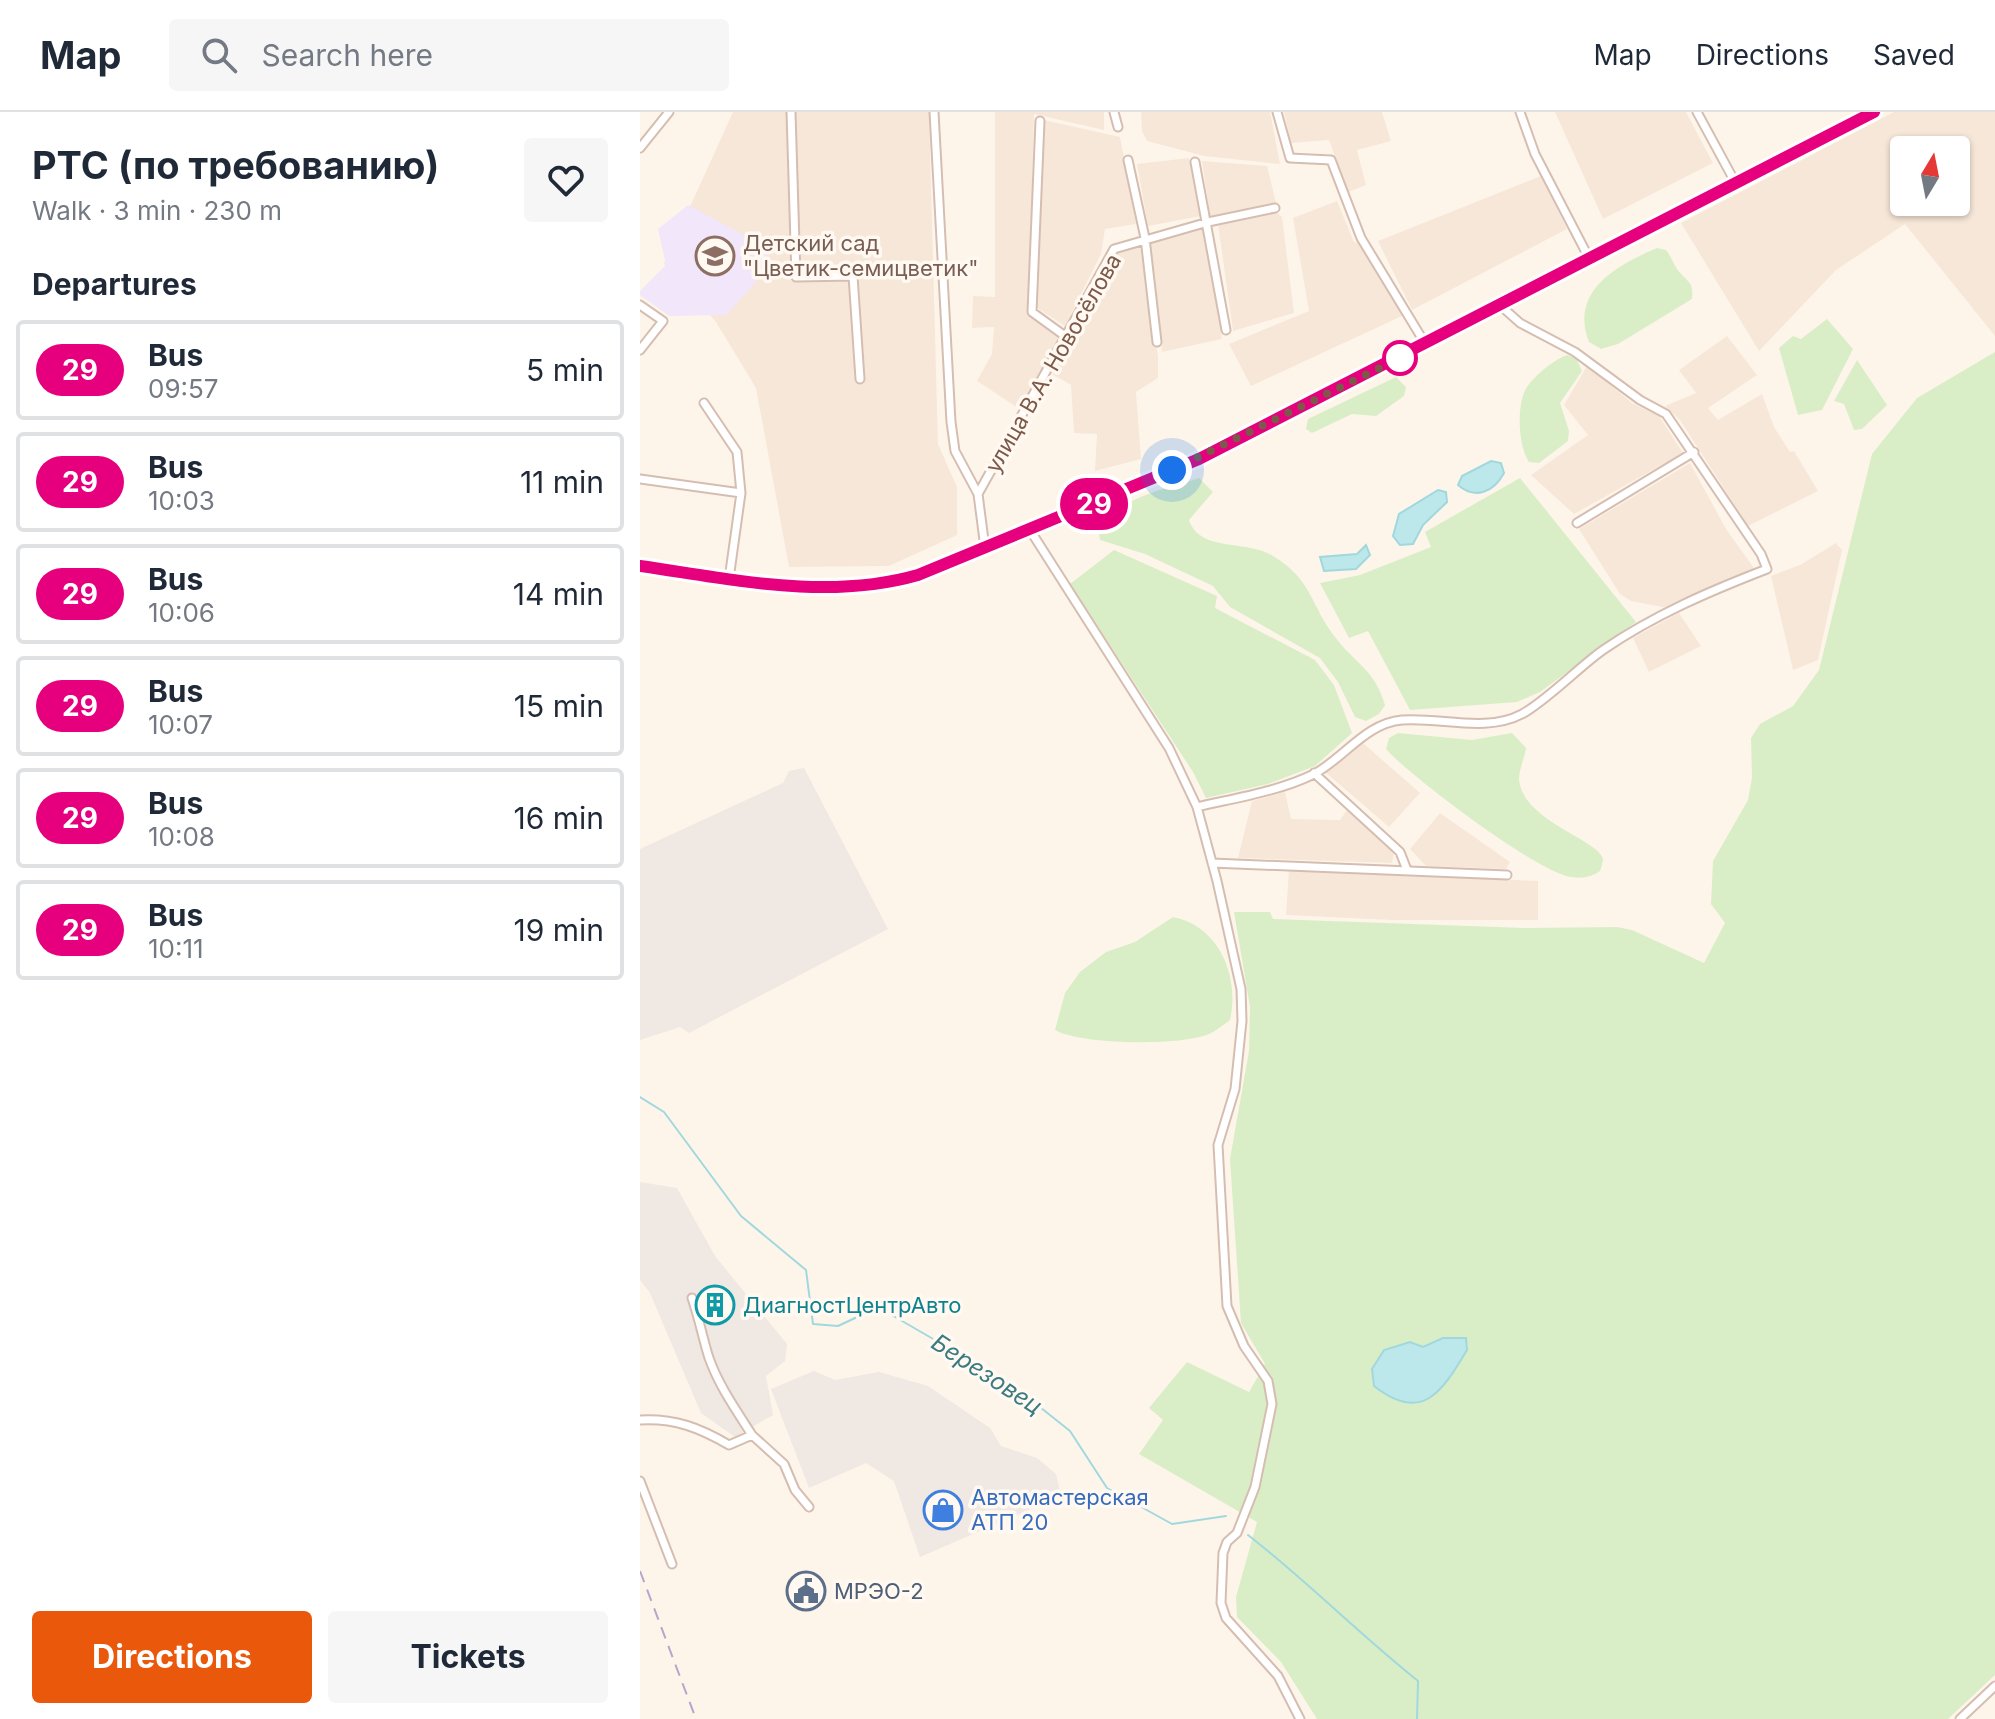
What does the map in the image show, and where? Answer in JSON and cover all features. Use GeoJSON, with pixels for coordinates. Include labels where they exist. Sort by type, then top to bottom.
{"type":"FeatureCollection","features":[{"type":"Feature","properties":{"kind":"main road"},"geometry":{"type":"LineString","coordinates":[[640,566],[809,587],[880,583],[918,575],[1199,459],[1874,112]]}},
{"type":"Feature","properties":{"kind":"street"},"geometry":{"type":"LineString","coordinates":[[640,148],[669,112]]}},
{"type":"Feature","properties":{"kind":"street"},"geometry":{"type":"LineString","coordinates":[[791,112],[796,277],[853,276],[860,379]]}},
{"type":"Feature","properties":{"kind":"street"},"geometry":{"type":"LineString","coordinates":[[934,112],[951,422],[955,451],[978,494],[985,548]]}},
{"type":"Feature","properties":{"kind":"street"},"geometry":{"type":"LineString","coordinates":[[1114,112],[1118,127]]}},
{"type":"Feature","properties":{"kind":"street"},"geometry":{"type":"LineString","coordinates":[[1277,112],[1290,158],[1331,160],[1361,238],[1426,345]]}},
{"type":"Feature","properties":{"kind":"street"},"geometry":{"type":"LineString","coordinates":[[1520,112],[1535,154],[1590,260]]}},
{"type":"Feature","properties":{"kind":"street"},"geometry":{"type":"LineString","coordinates":[[1697,112],[1735,182]]}},
{"type":"Feature","properties":{"kind":"street"},"geometry":{"type":"LineString","coordinates":[[1040,121],[1032,312],[1065,336]]}},
{"type":"Feature","properties":{"kind":"street"},"geometry":{"type":"LineString","coordinates":[[1128,160],[1145,238],[1157,342]]}},
{"type":"Feature","properties":{"kind":"street"},"geometry":{"type":"LineString","coordinates":[[1195,162],[1226,330]]}},
{"type":"Feature","properties":{"kind":"street","name":"улица В.А. Новосёлова"},"geometry":{"type":"LineString","coordinates":[[978,494],[1114,249],[1145,238],[1275,208]]}},
{"type":"Feature","properties":{"kind":"street"},"geometry":{"type":"LineString","coordinates":[[640,305],[663,321],[640,350]]}},
{"type":"Feature","properties":{"kind":"street"},"geometry":{"type":"LineString","coordinates":[[1197,807],[1314,773],[1372,731],[1400,720],[1497,723],[1513,719],[1527,712],[1568,676],[1621,638],[1701,595],[1767,569],[1761,554],[1666,414],[1640,400],[1575,352],[1520,323],[1501,306]]}},
{"type":"Feature","properties":{"kind":"street"},"geometry":{"type":"LineString","coordinates":[[704,403],[737,452],[741,493],[729,579]]}},
{"type":"Feature","properties":{"kind":"street"},"geometry":{"type":"LineString","coordinates":[[1577,523],[1694,452]]}},
{"type":"Feature","properties":{"kind":"street"},"geometry":{"type":"LineString","coordinates":[[640,479],[741,493]]}},
{"type":"Feature","properties":{"kind":"street"},"geometry":{"type":"LineString","coordinates":[[1030,530],[1169,748],[1197,807],[1241,989],[1235,1089],[1218,1145],[1227,1249],[1227,1306],[1244,1346],[1268,1381],[1272,1404],[1255,1487],[1237,1533],[1227,1542],[1223,1553],[1221,1603],[1226,1618],[1278,1676],[1300,1719]]}},
{"type":"Feature","properties":{"kind":"street"},"geometry":{"type":"LineString","coordinates":[[1314,773],[1400,852],[1407,870]]}},
{"type":"Feature","properties":{"kind":"street"},"geometry":{"type":"LineString","coordinates":[[1212,863],[1507,875]]}},
{"type":"Feature","properties":{"kind":"street"},"geometry":{"type":"LineString","coordinates":[[692,1298],[707,1340],[708,1356],[752,1435],[784,1464],[795,1490],[809,1507]]}},
{"type":"Feature","properties":{"kind":"street"},"geometry":{"type":"LineString","coordinates":[[640,1420],[664,1419],[690,1425],[729,1445],[752,1435]]}},
{"type":"Feature","properties":{"kind":"street"},"geometry":{"type":"LineString","coordinates":[[640,1481],[672,1564]]}},
{"type":"Feature","properties":{"kind":"street"},"geometry":{"type":"LineString","coordinates":[[1960,1719],[1995,1686]]}},
{"type":"Feature","properties":{"kind":"street"},"geometry":{"type":"LineString","coordinates":[[1967,1719],[1971,1709]]}},
{"type":"Feature","properties":{"kind":"shaded area"},"geometry":{"type":"Polygon","coordinates":[[[733,112],[929,112],[938,444],[957,487],[957,535],[889,566],[789,567],[756,388],[716,322],[664,264],[733,112]]]}},
{"type":"Feature","properties":{"kind":"shaded area"},"geometry":{"type":"Polygon","coordinates":[[[995,112],[1104,112],[1104,130],[1034,114],[1029,315],[1059,337],[1021,410],[977,381],[992,354],[994,327],[972,328],[973,296],[995,297],[995,112]]]}},
{"type":"Feature","properties":{"kind":"shaded area"},"geometry":{"type":"Polygon","coordinates":[[[1141,112],[1270,112],[1280,164],[1204,156],[1147,141],[1142,131],[1141,112]]]}},
{"type":"Feature","properties":{"kind":"shaded area"},"geometry":{"type":"Polygon","coordinates":[[[1284,112],[1382,112],[1391,141],[1357,150],[1366,185],[1348,192],[1329,140],[1291,143],[1284,112]]]}},
{"type":"Feature","properties":{"kind":"shaded area"},"geometry":{"type":"Polygon","coordinates":[[[1555,112],[1686,112],[1713,163],[1603,219],[1555,112]]]}},
{"type":"Feature","properties":{"kind":"shaded area"},"geometry":{"type":"Polygon","coordinates":[[[1894,112],[1995,112],[1995,336],[1905,224],[1836,270],[1759,351],[1681,223],[1894,112]]]}},
{"type":"Feature","properties":{"kind":"shaded area"},"geometry":{"type":"Polygon","coordinates":[[[1044,120],[1120,137],[1136,224],[1105,229],[1101,254],[1065,326],[1037,308],[1044,120]]]}},
{"type":"Feature","properties":{"kind":"shaded area"},"geometry":{"type":"Polygon","coordinates":[[[1189,158],[1201,216],[1148,226],[1137,164],[1189,158]]]}},
{"type":"Feature","properties":{"kind":"shaded area"},"geometry":{"type":"Polygon","coordinates":[[[1202,161],[1267,166],[1276,203],[1210,216],[1202,161]]]}},
{"type":"Feature","properties":{"kind":"shaded area"},"geometry":{"type":"Polygon","coordinates":[[[1541,176],[1567,229],[1412,310],[1378,241],[1541,176]]]}},
{"type":"Feature","properties":{"kind":"shaded area"},"geometry":{"type":"Polygon","coordinates":[[[1337,201],[1354,242],[1361,243],[1402,316],[1251,386],[1229,344],[1309,311],[1293,218],[1337,201]]]}},
{"type":"Feature","properties":{"kind":"shaded area","name":"Детский сад \"Цветик-семицветик\""},"geometry":{"type":"Polygon","coordinates":[[[688,205],[766,247],[768,269],[726,315],[669,316],[640,295],[640,291],[666,265],[658,229],[688,205]]]}},
{"type":"Feature","properties":{"kind":"shaded area"},"geometry":{"type":"Polygon","coordinates":[[[1275,211],[1282,217],[1294,313],[1233,331],[1218,224],[1275,211]]]}},
{"type":"Feature","properties":{"kind":"shaded area"},"geometry":{"type":"Polygon","coordinates":[[[1205,227],[1222,339],[1162,352],[1150,240],[1205,227]]]}},
{"type":"Feature","properties":{"kind":"shaded area"},"geometry":{"type":"Polygon","coordinates":[[[1140,246],[1158,356],[1158,378],[1136,392],[1141,459],[1095,471],[1097,434],[1074,433],[1071,385],[1052,374],[1112,259],[1120,249],[1140,246]]]}},
{"type":"Feature","properties":{"kind":"shaded area"},"geometry":{"type":"Polygon","coordinates":[[[1727,336],[1757,375],[1708,408],[1718,420],[1762,394],[1774,427],[1790,452],[1794,451],[1818,491],[1748,526],[1680,420],[1665,406],[1696,393],[1679,370],[1727,336]]]}},
{"type":"Feature","properties":{"kind":"shaded area"},"geometry":{"type":"Polygon","coordinates":[[[1587,366],[1632,403],[1659,416],[1683,453],[1574,514],[1531,475],[1588,435],[1564,405],[1587,366]]]}},
{"type":"Feature","properties":{"kind":"shaded area"},"geometry":{"type":"Polygon","coordinates":[[[1690,463],[1726,529],[1754,568],[1667,608],[1631,601],[1620,594],[1579,529],[1690,463]]]}},
{"type":"Feature","properties":{"kind":"shaded area"},"geometry":{"type":"Polygon","coordinates":[[[1836,543],[1842,550],[1818,660],[1793,670],[1771,576],[1800,565],[1836,543]]]}},
{"type":"Feature","properties":{"kind":"shaded area"},"geometry":{"type":"Polygon","coordinates":[[[1679,613],[1701,646],[1649,672],[1633,638],[1679,613]]]}},
{"type":"Feature","properties":{"kind":"shaded area"},"geometry":{"type":"Polygon","coordinates":[[[1363,743],[1420,793],[1389,827],[1325,772],[1363,743]]]}},
{"type":"Feature","properties":{"kind":"shaded area"},"geometry":{"type":"Polygon","coordinates":[[[804,768],[888,929],[689,1033],[680,1027],[640,1040],[640,849],[783,783],[789,771],[804,768]]]}},
{"type":"Feature","properties":{"kind":"shaded area"},"geometry":{"type":"Polygon","coordinates":[[[1285,792],[1291,819],[1340,820],[1347,810],[1394,852],[1392,863],[1238,858],[1252,801],[1285,792]]]}},
{"type":"Feature","properties":{"kind":"shaded area"},"geometry":{"type":"Polygon","coordinates":[[[1440,813],[1510,862],[1506,869],[1426,866],[1410,849],[1440,813]]]}},
{"type":"Feature","properties":{"kind":"shaded area"},"geometry":{"type":"Polygon","coordinates":[[[1289,870],[1538,881],[1538,920],[1391,920],[1286,915],[1289,870]]]}},
{"type":"Feature","properties":{"kind":"shaded area"},"geometry":{"type":"Polygon","coordinates":[[[640,1182],[677,1188],[715,1256],[787,1344],[785,1361],[766,1376],[773,1415],[735,1437],[701,1413],[650,1293],[640,1280],[640,1182]]]}},
{"type":"Feature","properties":{"kind":"shaded area"},"geometry":{"type":"Polygon","coordinates":[[[814,1371],[835,1380],[879,1372],[928,1386],[990,1428],[1001,1446],[1037,1458],[1056,1474],[1061,1496],[920,1557],[894,1481],[866,1463],[809,1488],[771,1389],[814,1371]]]}},
{"type":"Feature","properties":{"kind":"green space"},"geometry":{"type":"Polygon","coordinates":[[[1657,248],[1666,250],[1689,282],[1692,299],[1618,344],[1601,349],[1589,342],[1585,324],[1591,294],[1613,272],[1657,248]]]}},
{"type":"Feature","properties":{"kind":"green space"},"geometry":{"type":"Polygon","coordinates":[[[1827,319],[1853,349],[1822,410],[1798,415],[1779,348],[1793,336],[1801,339],[1827,319]]]}},
{"type":"Feature","properties":{"kind":"green space"},"geometry":{"type":"Polygon","coordinates":[[[1995,352],[1995,1675],[1948,1719],[1317,1719],[1281,1662],[1237,1617],[1236,1597],[1257,1522],[1139,1454],[1163,1420],[1149,1408],[1187,1362],[1249,1392],[1265,1364],[1241,1323],[1230,1159],[1249,1051],[1250,1007],[1234,912],[1270,912],[1273,919],[1525,928],[1617,927],[1632,930],[1704,963],[1725,923],[1711,904],[1713,861],[1748,800],[1752,778],[1751,738],[1760,724],[1793,706],[1819,670],[1872,454],[1917,398],[1995,352]]]}},
{"type":"Feature","properties":{"kind":"green space"},"geometry":{"type":"Polygon","coordinates":[[[1567,355],[1576,358],[1582,371],[1560,403],[1569,431],[1568,441],[1539,463],[1529,462],[1521,436],[1523,394],[1540,373],[1567,355]]]}},
{"type":"Feature","properties":{"kind":"green space"},"geometry":{"type":"Polygon","coordinates":[[[1857,360],[1887,405],[1862,429],[1854,430],[1844,404],[1834,401],[1857,360]]]}},
{"type":"Feature","properties":{"kind":"green space"},"geometry":{"type":"Polygon","coordinates":[[[1396,377],[1406,387],[1404,396],[1376,416],[1352,414],[1312,433],[1306,429],[1308,419],[1396,377]]]}},
{"type":"Feature","properties":{"kind":"green space"},"geometry":{"type":"Polygon","coordinates":[[[1199,478],[1213,492],[1189,520],[1195,530],[1214,541],[1262,551],[1296,574],[1335,637],[1363,667],[1381,693],[1385,705],[1379,714],[1366,721],[1355,717],[1338,682],[1320,658],[1230,607],[1213,586],[1145,554],[1100,540],[1101,527],[1108,516],[1121,507],[1154,492],[1199,478]]]}},
{"type":"Feature","properties":{"kind":"green space"},"geometry":{"type":"Polygon","coordinates":[[[1520,478],[1636,622],[1540,692],[1517,702],[1410,710],[1368,631],[1349,638],[1320,583],[1360,575],[1431,547],[1425,532],[1520,478]]]}},
{"type":"Feature","properties":{"kind":"green space"},"geometry":{"type":"Polygon","coordinates":[[[1114,550],[1217,596],[1215,608],[1315,660],[1334,685],[1352,733],[1315,766],[1268,784],[1206,798],[1193,772],[1070,584],[1114,550]]]}},
{"type":"Feature","properties":{"kind":"green space"},"geometry":{"type":"Polygon","coordinates":[[[1398,733],[1472,740],[1512,733],[1526,748],[1519,779],[1523,794],[1546,818],[1599,852],[1603,859],[1600,871],[1587,877],[1571,877],[1531,859],[1504,842],[1386,749],[1389,738],[1398,733]]]}},
{"type":"Feature","properties":{"kind":"green space"},"geometry":{"type":"Polygon","coordinates":[[[1173,917],[1203,931],[1222,955],[1232,987],[1230,1020],[1209,1034],[1177,1041],[1108,1041],[1086,1039],[1055,1030],[1065,993],[1080,972],[1106,952],[1135,942],[1173,917]]]}},
{"type":"Feature","properties":{"kind":"water"},"geometry":{"type":"Polygon","coordinates":[[[1491,461],[1501,463],[1504,473],[1490,489],[1477,493],[1458,485],[1462,476],[1491,461]]]}},
{"type":"Feature","properties":{"kind":"water"},"geometry":{"type":"Polygon","coordinates":[[[1438,490],[1446,492],[1447,502],[1423,525],[1413,544],[1400,545],[1393,536],[1399,514],[1438,490]]]}},
{"type":"Feature","properties":{"kind":"water"},"geometry":{"type":"Polygon","coordinates":[[[1366,545],[1370,555],[1356,569],[1324,571],[1320,557],[1357,554],[1366,545]]]}},
{"type":"Feature","properties":{"kind":"water"},"geometry":{"type":"Polygon","coordinates":[[[1443,1338],[1466,1338],[1467,1350],[1449,1379],[1429,1398],[1405,1402],[1374,1386],[1372,1369],[1384,1350],[1410,1342],[1423,1347],[1443,1338]]]}},
{"type":"Feature","properties":{"kind":"waterway","name":"Березовец"},"geometry":{"type":"LineString","coordinates":[[640,1097],[664,1112],[741,1216],[806,1270],[813,1324],[838,1326],[868,1312],[890,1314],[1011,1384],[1070,1431],[1107,1488],[1172,1524],[1226,1516]]}},
{"type":"Feature","properties":{"kind":"waterway","name":"Березовец"},"geometry":{"type":"LineString","coordinates":[[1248,1535],[1418,1681],[1417,1719]]}},
{"type":"Feature","properties":{"kind":"railway"},"geometry":{"type":"LineString","coordinates":[[640,1571],[696,1719]]}},
{"type":"Feature","properties":{"kind":"bus line","name":"29"},"geometry":{"type":"LineString","coordinates":[[640,566],[773,585],[809,587],[880,583],[918,575],[1199,459],[1874,112]]}},
{"type":"Feature","properties":{"kind":"place","name":"Детский сад \"Цветик-семицветик\""},"geometry":{"type":"Point","coordinates":[715,256]}},
{"type":"Feature","properties":{"kind":"place","name":"ДиагностЦентрАвто"},"geometry":{"type":"Point","coordinates":[715,1305]}},
{"type":"Feature","properties":{"kind":"place","name":"Автомастерская АТП 20"},"geometry":{"type":"Point","coordinates":[943,1510]}},
{"type":"Feature","properties":{"kind":"place","name":"МРЭО-2"},"geometry":{"type":"Point","coordinates":[806,1591]}},
{"type":"Feature","properties":{"kind":"route"},"geometry":{"type":"LineString","coordinates":[[1172,470],[1400,358]]}}]}
